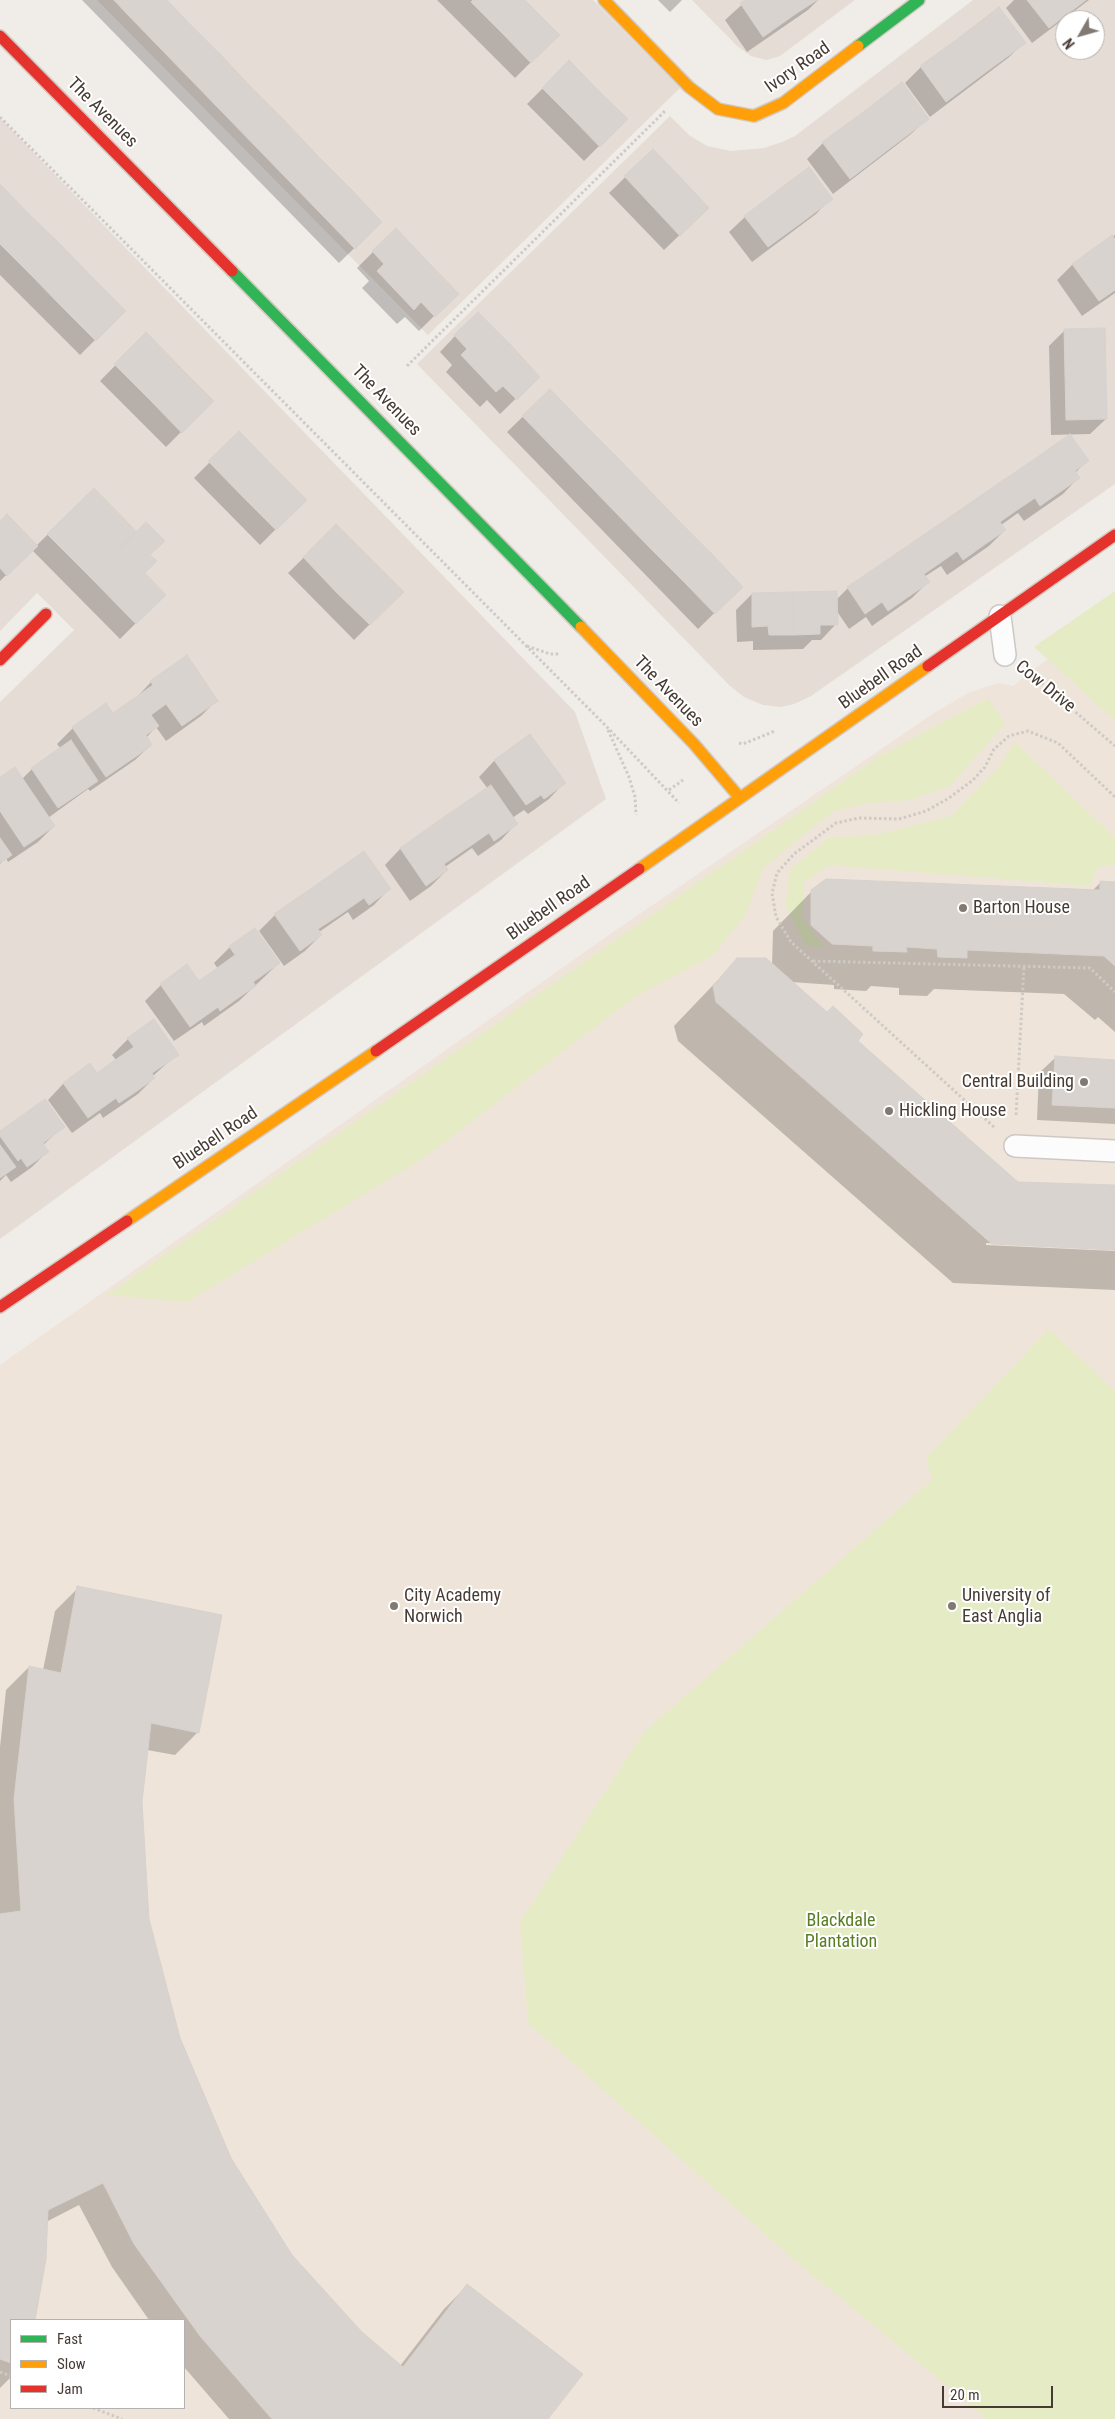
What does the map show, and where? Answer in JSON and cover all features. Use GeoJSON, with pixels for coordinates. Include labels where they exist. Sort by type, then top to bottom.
{"type":"FeatureCollection","features":[{"type":"Feature","properties":{"kind":"street","name":"Ivory Road"},"geometry":{"type":"LineString","coordinates":[[604,0],[690,87],[718,109],[754,116],[784,103],[919,0]]}},
{"type":"Feature","properties":{"kind":"street","name":"The Avenues"},"geometry":{"type":"LineString","coordinates":[[0,36],[362,402],[694,744],[740,798]]}},
{"type":"Feature","properties":{"kind":"street","name":"Bluebell Road"},"geometry":{"type":"LineString","coordinates":[[0,1307],[295,1107],[1115,535]]}},
{"type":"Feature","properties":{"kind":"street"},"geometry":{"type":"LineString","coordinates":[[0,660],[46,614]]}},
{"type":"Feature","properties":{"kind":"lane","name":"Cow Drive"},"geometry":{"type":"LineString","coordinates":[[1000,616],[1005,655]]}},
{"type":"Feature","properties":{"kind":"lane"},"geometry":{"type":"LineString","coordinates":[[1014,1146],[1115,1151]]}},
{"type":"Feature","properties":{"kind":"path"},"geometry":{"type":"LineString","coordinates":[[407,366],[690,87]]}},
{"type":"Feature","properties":{"kind":"path"},"geometry":{"type":"LineString","coordinates":[[0,117],[669,790]]}},
{"type":"Feature","properties":{"kind":"path","name":"Cow Drive"},"geometry":{"type":"LineString","coordinates":[[1005,655],[1043,683],[1115,746]]}},
{"type":"Feature","properties":{"kind":"path"},"geometry":{"type":"LineString","coordinates":[[607,728],[629,778],[635,797],[636,815]]}},
{"type":"Feature","properties":{"kind":"path"},"geometry":{"type":"LineString","coordinates":[[732,742],[743,744],[779,728]]}},
{"type":"Feature","properties":{"kind":"path"},"geometry":{"type":"LineString","coordinates":[[1014,1146],[791,942],[776,917],[772,893],[777,873],[794,854],[836,823],[859,818],[899,819],[926,810],[973,780],[985,767],[994,749],[1009,736],[1028,731],[1058,744],[1115,798]]}},
{"type":"Feature","properties":{"kind":"path"},"geometry":{"type":"LineString","coordinates":[[812,961],[1090,968],[1115,992]]}},
{"type":"Feature","properties":{"kind":"path"},"geometry":{"type":"LineString","coordinates":[[1014,1146],[1024,966]]}},
{"type":"Feature","properties":{"kind":"path"},"geometry":{"type":"LineString","coordinates":[[96,2409],[122,2419]]}},
{"type":"Feature","properties":{"kind":"shaded area"},"geometry":{"type":"Polygon","coordinates":[[[97,0],[593,0],[680,88],[428,335],[97,0]]]}},
{"type":"Feature","properties":{"kind":"shaded area"},"geometry":{"type":"Polygon","coordinates":[[[692,0],[855,0],[780,56],[766,60],[751,56],[737,46],[692,0]]]}},
{"type":"Feature","properties":{"kind":"shaded area"},"geometry":{"type":"Polygon","coordinates":[[[973,0],[1115,0],[1115,484],[811,696],[794,704],[781,707],[763,705],[744,697],[729,685],[417,364],[670,116],[689,135],[707,146],[731,151],[764,148],[795,136],[973,0]]]}},
{"type":"Feature","properties":{"kind":"shaded area"},"geometry":{"type":"Polygon","coordinates":[[[0,118],[575,712],[606,799],[0,1239],[0,702],[74,630],[37,593],[0,631],[0,118]]]}},
{"type":"Feature","properties":{"kind":"shaded area","name":"City Academy Norwich"},"geometry":{"type":"Polygon","coordinates":[[[1115,592],[1115,2419],[0,2419],[0,1365],[613,932],[934,713],[968,693],[998,683],[1013,686],[1049,658],[1039,643],[1115,592]]]}},
{"type":"Feature","properties":{"kind":"green space"},"geometry":{"type":"Polygon","coordinates":[[[1115,591],[1115,720],[1034,647],[1115,591]]]}},
{"type":"Feature","properties":{"kind":"green space"},"geometry":{"type":"Polygon","coordinates":[[[988,698],[1005,724],[950,786],[910,800],[870,803],[833,811],[763,868],[744,918],[713,955],[633,998],[425,1157],[187,1302],[107,1295],[878,757],[988,698]]]}},
{"type":"Feature","properties":{"kind":"green space"},"geometry":{"type":"Polygon","coordinates":[[[1015,742],[1115,838],[1115,865],[1097,867],[1090,886],[829,865],[804,882],[802,918],[825,948],[805,945],[785,904],[790,870],[829,838],[876,835],[951,816],[997,769],[1015,742]]]}},
{"type":"Feature","properties":{"kind":"green space","name":"Blackdale Plantation"},"geometry":{"type":"Polygon","coordinates":[[[1049,1329],[1115,1391],[1115,2419],[987,2419],[792,2258],[528,2023],[520,1922],[644,1732],[932,1480],[926,1458],[1049,1329]]]}},
{"type":"Feature","properties":{"kind":"building"},"geometry":{"type":"Polygon","coordinates":[[[114,0],[141,0],[127,14],[114,0]]]}},
{"type":"Feature","properties":{"kind":"building"},"geometry":{"type":"Polygon","coordinates":[[[141,0],[167,0],[187,21],[159,47],[127,14],[141,0]]]}},
{"type":"Feature","properties":{"kind":"building"},"geometry":{"type":"Polygon","coordinates":[[[473,0],[525,0],[529,4],[501,32],[471,2],[473,0]]]}},
{"type":"Feature","properties":{"kind":"building"},"geometry":{"type":"Polygon","coordinates":[[[745,0],[784,0],[794,15],[763,37],[740,3],[745,0]]]}},
{"type":"Feature","properties":{"kind":"building"},"geometry":{"type":"Polygon","coordinates":[[[784,0],[817,0],[794,15],[784,0]]]}},
{"type":"Feature","properties":{"kind":"building"},"geometry":{"type":"Polygon","coordinates":[[[1027,0],[1086,0],[1073,10],[1055,10],[1055,23],[1049,28],[1027,0]]]}},
{"type":"Feature","properties":{"kind":"building"},"geometry":{"type":"Polygon","coordinates":[[[529,4],[560,35],[531,63],[501,32],[529,4]]]}},
{"type":"Feature","properties":{"kind":"building"},"geometry":{"type":"Polygon","coordinates":[[[999,7],[1026,43],[986,72],[960,37],[999,7]]]}},
{"type":"Feature","properties":{"kind":"building"},"geometry":{"type":"Polygon","coordinates":[[[187,21],[220,54],[192,81],[159,47],[187,21]]]}},
{"type":"Feature","properties":{"kind":"building"},"geometry":{"type":"Polygon","coordinates":[[[960,37],[986,72],[946,102],[920,66],[960,37]]]}},
{"type":"Feature","properties":{"kind":"building"},"geometry":{"type":"Polygon","coordinates":[[[220,54],[252,88],[224,114],[192,81],[220,54]]]}},
{"type":"Feature","properties":{"kind":"building"},"geometry":{"type":"Polygon","coordinates":[[[569,60],[598,90],[571,117],[542,88],[569,60]]]}},
{"type":"Feature","properties":{"kind":"building"},"geometry":{"type":"Polygon","coordinates":[[[902,82],[929,119],[889,149],[862,113],[902,82]]]}},
{"type":"Feature","properties":{"kind":"building"},"geometry":{"type":"Polygon","coordinates":[[[252,88],[285,121],[257,148],[224,114],[252,88]]]}},
{"type":"Feature","properties":{"kind":"building"},"geometry":{"type":"Polygon","coordinates":[[[598,90],[628,119],[600,147],[571,117],[598,90]]]}},
{"type":"Feature","properties":{"kind":"building"},"geometry":{"type":"Polygon","coordinates":[[[862,113],[889,149],[850,179],[822,142],[862,113]]]}},
{"type":"Feature","properties":{"kind":"building"},"geometry":{"type":"Polygon","coordinates":[[[285,121],[317,155],[290,182],[257,148],[285,121]]]}},
{"type":"Feature","properties":{"kind":"building"},"geometry":{"type":"Polygon","coordinates":[[[653,149],[681,178],[652,206],[624,176],[653,149]]]}},
{"type":"Feature","properties":{"kind":"building"},"geometry":{"type":"Polygon","coordinates":[[[317,155],[350,188],[322,215],[290,182],[317,155]]]}},
{"type":"Feature","properties":{"kind":"building"},"geometry":{"type":"Polygon","coordinates":[[[809,167],[833,199],[801,223],[777,191],[809,167]]]}},
{"type":"Feature","properties":{"kind":"building"},"geometry":{"type":"Polygon","coordinates":[[[681,178],[709,208],[680,236],[652,206],[681,178]]]}},
{"type":"Feature","properties":{"kind":"building"},"geometry":{"type":"Polygon","coordinates":[[[0,184],[28,213],[0,241],[0,184]]]}},
{"type":"Feature","properties":{"kind":"building"},"geometry":{"type":"Polygon","coordinates":[[[350,188],[382,222],[355,249],[322,215],[350,188]]]}},
{"type":"Feature","properties":{"kind":"building"},"geometry":{"type":"Polygon","coordinates":[[[777,191],[801,223],[768,247],[744,216],[777,191]]]}},
{"type":"Feature","properties":{"kind":"building"},"geometry":{"type":"Polygon","coordinates":[[[28,213],[61,245],[31,275],[0,244],[0,241],[28,213]]]}},
{"type":"Feature","properties":{"kind":"building"},"geometry":{"type":"Polygon","coordinates":[[[396,228],[427,261],[396,291],[377,271],[384,264],[372,251],[396,228]]]}},
{"type":"Feature","properties":{"kind":"building"},"geometry":{"type":"Polygon","coordinates":[[[1112,235],[1115,239],[1115,290],[1099,301],[1072,264],[1112,235]]]}},
{"type":"Feature","properties":{"kind":"building"},"geometry":{"type":"Polygon","coordinates":[[[61,245],[93,278],[63,308],[31,275],[61,245]]]}},
{"type":"Feature","properties":{"kind":"building"},"geometry":{"type":"Polygon","coordinates":[[[427,261],[459,294],[435,317],[421,302],[414,310],[396,291],[427,261]]]}},
{"type":"Feature","properties":{"kind":"building"},"geometry":{"type":"Polygon","coordinates":[[[93,278],[126,311],[96,341],[63,308],[93,278]]]}},
{"type":"Feature","properties":{"kind":"building"},"geometry":{"type":"Polygon","coordinates":[[[478,312],[510,344],[479,374],[461,355],[467,349],[454,335],[478,312]]]}},
{"type":"Feature","properties":{"kind":"building"},"geometry":{"type":"Polygon","coordinates":[[[1105,328],[1106,374],[1065,374],[1064,329],[1105,328]]]}},
{"type":"Feature","properties":{"kind":"building"},"geometry":{"type":"Polygon","coordinates":[[[146,332],[180,367],[148,398],[114,364],[146,332]]]}},
{"type":"Feature","properties":{"kind":"building"},"geometry":{"type":"Polygon","coordinates":[[[510,344],[540,377],[517,400],[503,386],[496,392],[479,374],[510,344]]]}},
{"type":"Feature","properties":{"kind":"building"},"geometry":{"type":"Polygon","coordinates":[[[180,367],[214,401],[182,433],[148,398],[180,367]]]}},
{"type":"Feature","properties":{"kind":"building"},"geometry":{"type":"Polygon","coordinates":[[[1065,374],[1106,374],[1107,419],[1066,420],[1065,374]]]}},
{"type":"Feature","properties":{"kind":"building"},"geometry":{"type":"Polygon","coordinates":[[[550,389],[582,422],[554,449],[522,416],[550,389]]]}},
{"type":"Feature","properties":{"kind":"building"},"geometry":{"type":"Polygon","coordinates":[[[582,422],[615,455],[586,482],[554,449],[582,422]]]}},
{"type":"Feature","properties":{"kind":"building"},"geometry":{"type":"Polygon","coordinates":[[[239,431],[273,466],[242,496],[208,461],[239,431]]]}},
{"type":"Feature","properties":{"kind":"building"},"geometry":{"type":"Polygon","coordinates":[[[1070,434],[1089,461],[1075,471],[1080,478],[1060,492],[1036,458],[1070,434]]]}},
{"type":"Feature","properties":{"kind":"building"},"geometry":{"type":"Polygon","coordinates":[[[615,455],[647,488],[618,515],[586,482],[615,455]]]}},
{"type":"Feature","properties":{"kind":"building"},"geometry":{"type":"Polygon","coordinates":[[[1036,458],[1060,492],[1040,506],[1035,498],[1017,510],[999,483],[1036,458]]]}},
{"type":"Feature","properties":{"kind":"building"},"geometry":{"type":"Polygon","coordinates":[[[273,466],[307,500],[276,530],[242,496],[273,466]]]}},
{"type":"Feature","properties":{"kind":"building"},"geometry":{"type":"Polygon","coordinates":[[[999,483],[1017,510],[1000,522],[1006,530],[984,545],[960,510],[999,483]]]}},
{"type":"Feature","properties":{"kind":"building"},"geometry":{"type":"Polygon","coordinates":[[[94,488],[136,531],[90,577],[47,534],[94,488]]]}},
{"type":"Feature","properties":{"kind":"building"},"geometry":{"type":"Polygon","coordinates":[[[647,488],[679,521],[650,548],[618,515],[647,488]]]}},
{"type":"Feature","properties":{"kind":"building"},"geometry":{"type":"Polygon","coordinates":[[[960,510],[984,545],[963,560],[957,551],[940,563],[922,536],[960,510]]]}},
{"type":"Feature","properties":{"kind":"building"},"geometry":{"type":"Polygon","coordinates":[[[7,514],[38,546],[7,576],[0,568],[0,521],[7,514]]]}},
{"type":"Feature","properties":{"kind":"building"},"geometry":{"type":"Polygon","coordinates":[[[679,521],[711,553],[683,581],[650,548],[679,521]]]}},
{"type":"Feature","properties":{"kind":"building"},"geometry":{"type":"Polygon","coordinates":[[[146,522],[165,541],[150,555],[157,561],[145,573],[166,595],[136,624],[90,577],[146,522]]]}},
{"type":"Feature","properties":{"kind":"building"},"geometry":{"type":"Polygon","coordinates":[[[336,524],[370,558],[336,592],[303,557],[336,524]]]}},
{"type":"Feature","properties":{"kind":"building"},"geometry":{"type":"Polygon","coordinates":[[[922,536],[940,563],[924,574],[930,582],[908,597],[884,562],[922,536]]]}},
{"type":"Feature","properties":{"kind":"building"},"geometry":{"type":"Polygon","coordinates":[[[711,553],[743,587],[715,614],[683,581],[711,553]]]}},
{"type":"Feature","properties":{"kind":"building"},"geometry":{"type":"Polygon","coordinates":[[[370,558],[404,592],[370,625],[336,592],[370,558]]]}},
{"type":"Feature","properties":{"kind":"building"},"geometry":{"type":"Polygon","coordinates":[[[884,562],[908,597],[888,611],[882,602],[865,614],[847,587],[884,562]]]}},
{"type":"Feature","properties":{"kind":"building"},"geometry":{"type":"Polygon","coordinates":[[[837,591],[838,625],[820,625],[820,634],[794,635],[793,592],[837,591]]]}},
{"type":"Feature","properties":{"kind":"building"},"geometry":{"type":"Polygon","coordinates":[[[793,592],[794,635],[769,635],[768,626],[752,627],[752,593],[793,592]]]}},
{"type":"Feature","properties":{"kind":"building"},"geometry":{"type":"Polygon","coordinates":[[[187,655],[218,701],[182,726],[166,704],[151,715],[159,726],[146,735],[152,745],[141,753],[113,713],[153,685],[150,681],[187,655]]]}},
{"type":"Feature","properties":{"kind":"building"},"geometry":{"type":"Polygon","coordinates":[[[106,703],[141,753],[106,777],[72,727],[106,703]]]}},
{"type":"Feature","properties":{"kind":"building"},"geometry":{"type":"Polygon","coordinates":[[[530,734],[566,783],[544,799],[541,795],[526,805],[494,760],[530,734]]]}},
{"type":"Feature","properties":{"kind":"building"},"geometry":{"type":"Polygon","coordinates":[[[71,740],[98,781],[58,808],[31,768],[71,740]]]}},
{"type":"Feature","properties":{"kind":"building"},"geometry":{"type":"Polygon","coordinates":[[[15,767],[55,826],[24,847],[0,811],[0,777],[15,767]]]}},
{"type":"Feature","properties":{"kind":"building"},"geometry":{"type":"Polygon","coordinates":[[[491,785],[518,824],[494,841],[489,833],[466,849],[444,817],[491,785]]]}},
{"type":"Feature","properties":{"kind":"building"},"geometry":{"type":"Polygon","coordinates":[[[444,817],[466,849],[444,864],[448,870],[426,886],[400,848],[444,817]]]}},
{"type":"Feature","properties":{"kind":"building"},"geometry":{"type":"Polygon","coordinates":[[[0,838],[12,855],[0,863],[0,838]]]}},
{"type":"Feature","properties":{"kind":"building"},"geometry":{"type":"Polygon","coordinates":[[[364,851],[391,889],[369,905],[364,898],[341,914],[319,883],[364,851]]]}},
{"type":"Feature","properties":{"kind":"building","name":"Barton House"},"geometry":{"type":"Polygon","coordinates":[[[826,879],[1100,890],[1100,881],[1115,882],[1115,966],[1104,956],[967,950],[967,958],[938,957],[937,949],[906,947],[907,952],[873,951],[873,946],[832,944],[811,925],[811,890],[826,879]]]}},
{"type":"Feature","properties":{"kind":"building"},"geometry":{"type":"Polygon","coordinates":[[[319,883],[341,914],[318,929],[322,935],[300,951],[274,914],[319,883]]]}},
{"type":"Feature","properties":{"kind":"building"},"geometry":{"type":"Polygon","coordinates":[[[255,928],[280,963],[253,982],[256,986],[238,998],[217,968],[235,955],[229,946],[255,928]]]}},
{"type":"Feature","properties":{"kind":"building","name":"Hickling House"},"geometry":{"type":"Polygon","coordinates":[[[737,958],[766,958],[827,1012],[833,1006],[863,1034],[858,1041],[1018,1182],[1115,1185],[1115,1250],[992,1244],[716,1002],[713,986],[737,958]]]}},
{"type":"Feature","properties":{"kind":"building"},"geometry":{"type":"Polygon","coordinates":[[[187,964],[199,981],[217,968],[238,998],[220,1011],[218,1007],[190,1027],[160,984],[187,964]]]}},
{"type":"Feature","properties":{"kind":"building"},"geometry":{"type":"Polygon","coordinates":[[[154,1019],[179,1055],[152,1073],[155,1078],[137,1091],[115,1060],[134,1047],[127,1038],[154,1019]]]}},
{"type":"Feature","properties":{"kind":"building","name":"Central Building"},"geometry":{"type":"Polygon","coordinates":[[[1055,1056],[1115,1060],[1115,1108],[1052,1105],[1055,1056]]]}},
{"type":"Feature","properties":{"kind":"building"},"geometry":{"type":"Polygon","coordinates":[[[115,1060],[137,1091],[119,1103],[116,1098],[88,1118],[63,1083],[90,1063],[97,1073],[115,1060]]]}},
{"type":"Feature","properties":{"kind":"building"},"geometry":{"type":"Polygon","coordinates":[[[45,1099],[65,1127],[43,1143],[49,1152],[27,1167],[21,1158],[18,1161],[0,1136],[0,1131],[45,1099]]]}},
{"type":"Feature","properties":{"kind":"building"},"geometry":{"type":"Polygon","coordinates":[[[0,1145],[16,1167],[0,1178],[0,1145]]]}},
{"type":"Feature","properties":{"kind":"building"},"geometry":{"type":"Polygon","coordinates":[[[77,1586],[222,1615],[199,1733],[151,1723],[142,1802],[149,1919],[180,2038],[231,2158],[292,2255],[362,2332],[403,2367],[467,2284],[583,2374],[548,2419],[272,2419],[200,2336],[134,2244],[103,2183],[48,2210],[46,2259],[35,2319],[10,2319],[10,2363],[0,2359],[0,1914],[21,1911],[14,1799],[29,1666],[61,1673],[77,1586]]]}},
{"type":"Feature","properties":{"kind":"traffic: fast"},"geometry":{"type":"LineString","coordinates":[[858,46],[919,0]]}},
{"type":"Feature","properties":{"kind":"traffic: fast"},"geometry":{"type":"LineString","coordinates":[[232,271],[581,627]]}},
{"type":"Feature","properties":{"kind":"traffic: slow"},"geometry":{"type":"LineString","coordinates":[[604,0],[689,87],[718,109],[754,116],[783,103],[858,46]]}},
{"type":"Feature","properties":{"kind":"traffic: slow"},"geometry":{"type":"LineString","coordinates":[[581,627],[694,744],[740,798]]}},
{"type":"Feature","properties":{"kind":"traffic: slow"},"geometry":{"type":"LineString","coordinates":[[639,869],[928,666]]}},
{"type":"Feature","properties":{"kind":"traffic: slow"},"geometry":{"type":"LineString","coordinates":[[127,1221],[376,1051]]}},
{"type":"Feature","properties":{"kind":"traffic: jam"},"geometry":{"type":"LineString","coordinates":[[0,36],[232,271]]}},
{"type":"Feature","properties":{"kind":"traffic: jam"},"geometry":{"type":"LineString","coordinates":[[928,666],[1115,535]]}},
{"type":"Feature","properties":{"kind":"traffic: jam"},"geometry":{"type":"LineString","coordinates":[[0,660],[46,614]]}},
{"type":"Feature","properties":{"kind":"traffic: jam"},"geometry":{"type":"LineString","coordinates":[[376,1051],[639,869]]}},
{"type":"Feature","properties":{"kind":"traffic: jam"},"geometry":{"type":"LineString","coordinates":[[0,1307],[127,1221]]}},
{"type":"Feature","properties":{"kind":"place","name":"Barton House"},"geometry":{"type":"Point","coordinates":[963,908]}},
{"type":"Feature","properties":{"kind":"place","name":"Central Building"},"geometry":{"type":"Point","coordinates":[1084,1082]}},
{"type":"Feature","properties":{"kind":"place","name":"Hickling House"},"geometry":{"type":"Point","coordinates":[889,1111]}},
{"type":"Feature","properties":{"kind":"place","name":"City Academy Norwich"},"geometry":{"type":"Point","coordinates":[394,1606]}},
{"type":"Feature","properties":{"kind":"place","name":"University of East Anglia"},"geometry":{"type":"Point","coordinates":[952,1606]}}]}
